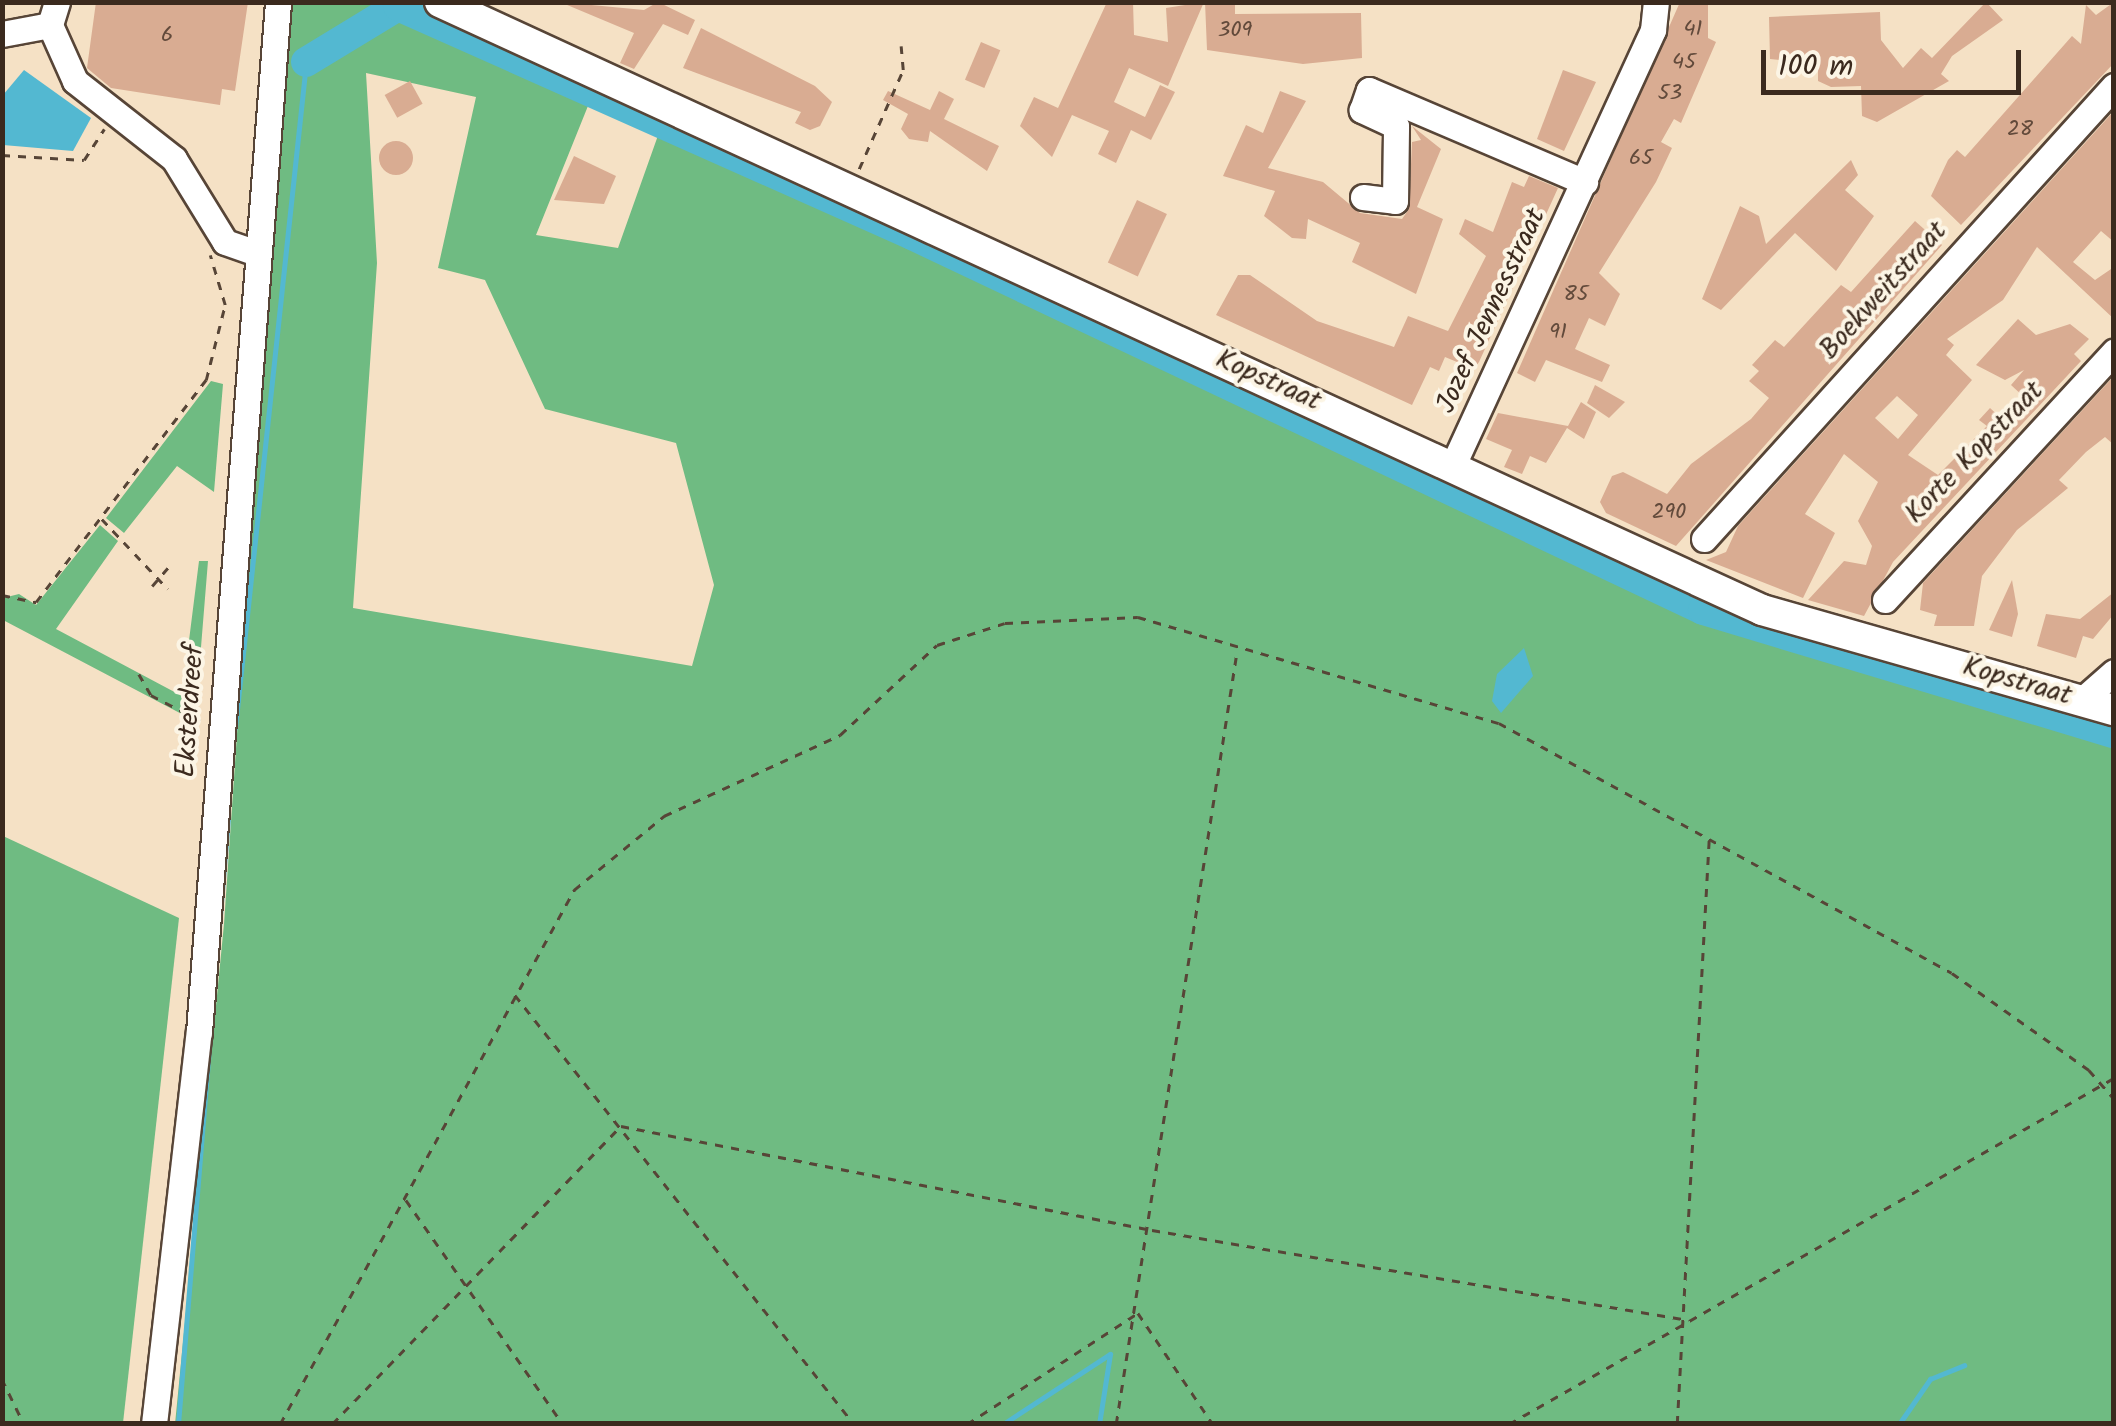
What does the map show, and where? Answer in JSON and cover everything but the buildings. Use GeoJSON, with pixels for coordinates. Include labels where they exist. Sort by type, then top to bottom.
{"type":"FeatureCollection","features":[{"type":"Feature","properties":{"kind":"main road","name":"Kopstraat"},"geometry":{"type":"LineString","coordinates":[[440,2],[1762,610],[2114,710]]}},
{"type":"Feature","properties":{"kind":"street","name":"Eksterdreef"},"geometry":{"type":"LineString","coordinates":[[154,1424],[199,1032],[219,730],[278,2]]}},
{"type":"Feature","properties":{"kind":"street","name":"Jozef Jennesstraat"},"geometry":{"type":"LineString","coordinates":[[1453,465],[1653,30],[1656,2]]}},
{"type":"Feature","properties":{"kind":"street"},"geometry":{"type":"LineString","coordinates":[[2,34],[54,14],[75,81],[188,175],[225,242],[257,253]]}},
{"type":"Feature","properties":{"kind":"street","name":"Boekweitstraat"},"geometry":{"type":"LineString","coordinates":[[1704,539],[2114,86]]}},
{"type":"Feature","properties":{"kind":"street"},"geometry":{"type":"LineString","coordinates":[[1363,197],[1395,201],[1396,115],[1422,106],[1585,182]]}},
{"type":"Feature","properties":{"kind":"street","name":"Korte Kopstraat"},"geometry":{"type":"LineString","coordinates":[[1885,600],[2114,352]]}},
{"type":"Feature","properties":{"kind":"street"},"geometry":{"type":"LineString","coordinates":[[2081,700],[2114,672]]}},
{"type":"Feature","properties":{"kind":"path"},"geometry":{"type":"LineString","coordinates":[[856,175],[903,70],[901,46]]}},
{"type":"Feature","properties":{"kind":"path"},"geometry":{"type":"LineString","coordinates":[[2,155],[84,160],[114,116]]}},
{"type":"Feature","properties":{"kind":"path"},"geometry":{"type":"LineString","coordinates":[[2,595],[36,602],[218,359],[225,305],[209,256],[225,242]]}},
{"type":"Feature","properties":{"kind":"path"},"geometry":{"type":"LineString","coordinates":[[101,518],[168,589]]}},
{"type":"Feature","properties":{"kind":"path"},"geometry":{"type":"LineString","coordinates":[[152,586],[170,564]]}},
{"type":"Feature","properties":{"kind":"path"},"geometry":{"type":"LineString","coordinates":[[280,1424],[574,890],[664,816],[840,734],[937,645],[1005,623],[1138,617],[1237,650],[1499,723],[1952,973],[2102,1085],[2114,1099]]}},
{"type":"Feature","properties":{"kind":"path"},"geometry":{"type":"LineString","coordinates":[[1116,1424],[1152,1230],[1237,650]]}},
{"type":"Feature","properties":{"kind":"path"},"geometry":{"type":"LineString","coordinates":[[139,674],[151,695],[219,730]]}},
{"type":"Feature","properties":{"kind":"path"},"geometry":{"type":"LineString","coordinates":[[1677,1424],[1688,1320],[1709,838]]}},
{"type":"Feature","properties":{"kind":"path"},"geometry":{"type":"LineString","coordinates":[[514,994],[854,1424]]}},
{"type":"Feature","properties":{"kind":"path"},"geometry":{"type":"LineString","coordinates":[[1509,1424],[2114,1078]]}},
{"type":"Feature","properties":{"kind":"path"},"geometry":{"type":"LineString","coordinates":[[621,1126],[1152,1230],[1688,1320]]}},
{"type":"Feature","properties":{"kind":"path"},"geometry":{"type":"LineString","coordinates":[[332,1424],[621,1126]]}},
{"type":"Feature","properties":{"kind":"path"},"geometry":{"type":"LineString","coordinates":[[404,1198],[564,1424]]}},
{"type":"Feature","properties":{"kind":"path"},"geometry":{"type":"LineString","coordinates":[[967,1424],[1138,1313]]}},
{"type":"Feature","properties":{"kind":"path"},"geometry":{"type":"LineString","coordinates":[[1138,1313],[1214,1424]]}},
{"type":"Feature","properties":{"kind":"path"},"geometry":{"type":"LineString","coordinates":[[2,1379],[24,1424]]}},
{"type":"Feature","properties":{"kind":"green space"},"geometry":{"type":"Polygon","coordinates":[[[287,3],[371,3],[592,96],[536,235],[618,248],[661,127],[1703,604],[2113,726],[2113,1423],[175,1424],[224,924],[287,3]],[[366,73],[377,263],[353,608],[692,666],[714,585],[676,443],[545,409],[485,280],[438,268],[476,97],[366,73]]]}},
{"type":"Feature","properties":{"kind":"green space"},"geometry":{"type":"Polygon","coordinates":[[[211,381],[223,384],[214,492],[177,466],[124,533],[106,518],[211,381]]]}},
{"type":"Feature","properties":{"kind":"green space"},"geometry":{"type":"Polygon","coordinates":[[[100,525],[118,541],[56,629],[182,696],[199,561],[208,561],[195,721],[3,620],[3,598],[19,594],[36,605],[100,525]]]}},
{"type":"Feature","properties":{"kind":"green space"},"geometry":{"type":"Polygon","coordinates":[[[3,836],[179,918],[123,1423],[3,1423],[3,836]]]}},
{"type":"Feature","properties":{"kind":"water"},"geometry":{"type":"Polygon","coordinates":[[[24,70],[91,118],[73,151],[3,145],[3,95],[24,70]]]}},
{"type":"Feature","properties":{"kind":"water"},"geometry":{"type":"Polygon","coordinates":[[[1524,648],[1533,676],[1501,713],[1492,701],[1497,674],[1524,648]]]}},
{"type":"Feature","properties":{"kind":"waterway"},"geometry":{"type":"LineString","coordinates":[[306,62],[398,6],[912,235],[1703,610],[2114,733]]}},
{"type":"Feature","properties":{"kind":"waterway"},"geometry":{"type":"LineString","coordinates":[[235,728],[306,62]]}},
{"type":"Feature","properties":{"kind":"waterway"},"geometry":{"type":"LineString","coordinates":[[178,1424],[228,819]]}},
{"type":"Feature","properties":{"kind":"waterway"},"geometry":{"type":"LineString","coordinates":[[1003,1424],[1110,1354],[1099,1424]]}},
{"type":"Feature","properties":{"kind":"waterway"},"geometry":{"type":"LineString","coordinates":[[1899,1424],[1930,1379],[1964,1365]]}}]}
